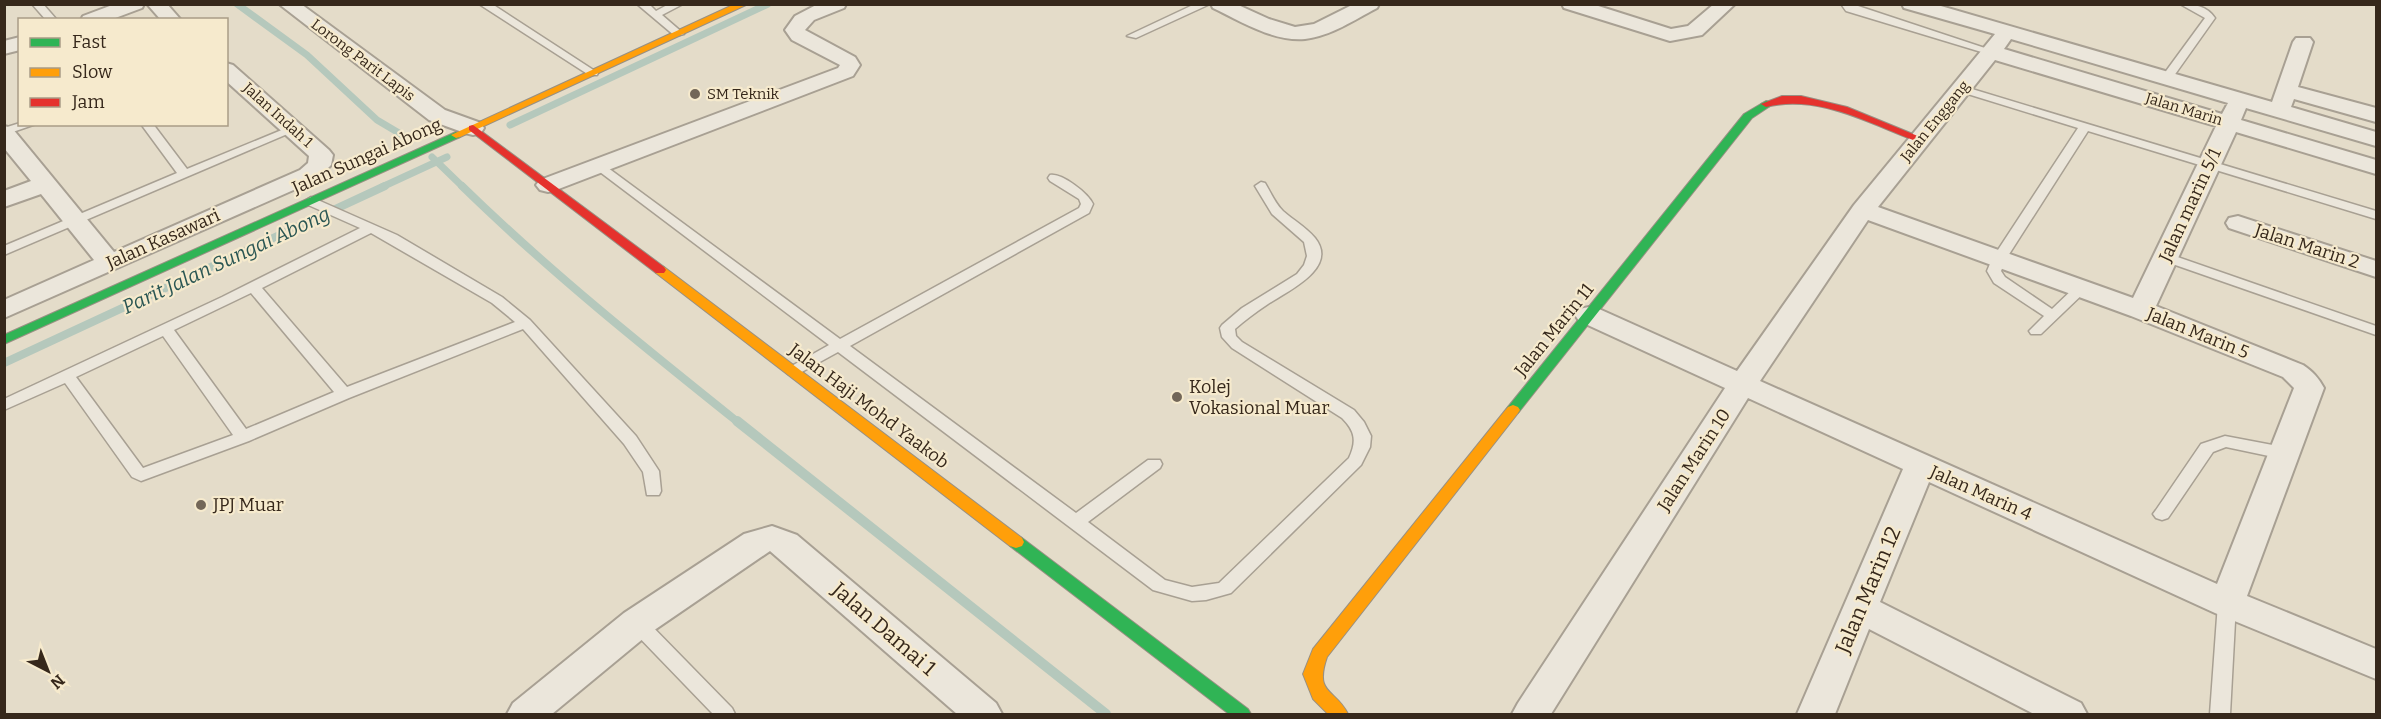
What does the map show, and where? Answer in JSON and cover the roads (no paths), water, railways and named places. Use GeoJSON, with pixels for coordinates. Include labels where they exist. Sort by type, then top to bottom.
{"type":"FeatureCollection","features":[{"type":"Feature","properties":{"kind":"street"},"geometry":{"type":"LineString","coordinates":[[96,18],[135,4]]}},
{"type":"Feature","properties":{"kind":"street"},"geometry":{"type":"LineString","coordinates":[[156,4],[170,18]]}},
{"type":"Feature","properties":{"kind":"street","name":"Jalan Sungai Abong"},"geometry":{"type":"LineString","coordinates":[[4,340],[317,204],[472,128],[744,4]]}},
{"type":"Feature","properties":{"kind":"street"},"geometry":{"type":"LineString","coordinates":[[1220,4],[1289,32],[1304,33],[1370,4]]}},
{"type":"Feature","properties":{"kind":"street"},"geometry":{"type":"LineString","coordinates":[[1571,4],[1670,36],[1684,36],[1695,32],[1725,4]]}},
{"type":"Feature","properties":{"kind":"street"},"geometry":{"type":"LineString","coordinates":[[1911,4],[1980,13]]}},
{"type":"Feature","properties":{"kind":"street"},"geometry":{"type":"LineString","coordinates":[[1953,4],[1980,13],[2007,32],[2376,139]]}},
{"type":"Feature","properties":{"kind":"street","name":"Lorong Parit Lapis"},"geometry":{"type":"LineString","coordinates":[[290,5],[437,115],[472,128]]}},
{"type":"Feature","properties":{"kind":"street"},"geometry":{"type":"LineString","coordinates":[[548,185],[846,72],[850,65],[848,61],[799,36],[795,30],[797,23],[830,5]]}},
{"type":"Feature","properties":{"kind":"street","name":"Jalan Enggang"},"geometry":{"type":"LineString","coordinates":[[1863,210],[2007,32]]}},
{"type":"Feature","properties":{"kind":"street"},"geometry":{"type":"LineString","coordinates":[[2279,111],[2303,42]]}},
{"type":"Feature","properties":{"kind":"street","name":"Jalan Marin"},"geometry":{"type":"LineString","coordinates":[[1992,52],[2376,167]]}},
{"type":"Feature","properties":{"kind":"street","name":"Jalan Indah 1"},"geometry":{"type":"LineString","coordinates":[[228,71],[321,155],[319,165]]}},
{"type":"Feature","properties":{"kind":"street"},"geometry":{"type":"LineString","coordinates":[[2286,90],[2376,116]]}},
{"type":"Feature","properties":{"kind":"street","name":"Jalan Marin 11"},"geometry":{"type":"LineString","coordinates":[[1340,714],[1319,694],[1312,674],[1319,654],[1748,116],[1764,104],[1785,98],[1810,101],[1920,139]]}},
{"type":"Feature","properties":{"kind":"street","name":"Jalan marin 5/1"},"geometry":{"type":"LineString","coordinates":[[2141,310],[2240,99]]}},
{"type":"Feature","properties":{"kind":"street","name":"Jalan Haji Mohd Yaakob"},"geometry":{"type":"LineString","coordinates":[[472,128],[1242,714]]}},
{"type":"Feature","properties":{"kind":"street"},"geometry":{"type":"LineString","coordinates":[[7,140],[47,183],[110,263]]}},
{"type":"Feature","properties":{"kind":"street","name":"Jalan Kasawari"},"geometry":{"type":"LineString","coordinates":[[4,310],[308,175],[319,165]]}},
{"type":"Feature","properties":{"kind":"street"},"geometry":{"type":"LineString","coordinates":[[4,200],[47,183]]}},
{"type":"Feature","properties":{"kind":"street","name":"Jalan Marin 5"},"geometry":{"type":"LineString","coordinates":[[1863,210],[2141,310],[2293,371],[2305,380],[2309,388],[2227,603]]}},
{"type":"Feature","properties":{"kind":"street","name":"Jalan Marin 10"},"geometry":{"type":"LineString","coordinates":[[1531,714],[1742,385],[1863,210]]}},
{"type":"Feature","properties":{"kind":"street","name":"Jalan Marin 2"},"geometry":{"type":"LineString","coordinates":[[2238,224],[2376,269]]}},
{"type":"Feature","properties":{"kind":"street","name":"Jalan Marin 4"},"geometry":{"type":"LineString","coordinates":[[1589,315],[2227,603],[2376,664]]}},
{"type":"Feature","properties":{"kind":"street","name":"Jalan Marin 12"},"geometry":{"type":"LineString","coordinates":[[1816,714],[1920,466]]}},
{"type":"Feature","properties":{"kind":"street","name":"Jalan Damai 1"},"geometry":{"type":"LineString","coordinates":[[637,623],[756,543],[772,538],[785,544],[983,714]]}},
{"type":"Feature","properties":{"kind":"street"},"geometry":{"type":"LineString","coordinates":[[1860,608],[2068,714]]}},
{"type":"Feature","properties":{"kind":"street"},"geometry":{"type":"LineString","coordinates":[[526,714],[637,623]]}},
{"type":"Feature","properties":{"kind":"lane"},"geometry":{"type":"LineString","coordinates":[[37,4],[50,18]]}},
{"type":"Feature","properties":{"kind":"lane"},"geometry":{"type":"LineString","coordinates":[[484,4],[593,73]]}},
{"type":"Feature","properties":{"kind":"lane"},"geometry":{"type":"LineString","coordinates":[[642,4],[679,34]]}},
{"type":"Feature","properties":{"kind":"lane"},"geometry":{"type":"LineString","coordinates":[[655,15],[678,4]]}},
{"type":"Feature","properties":{"kind":"lane"},"geometry":{"type":"LineString","coordinates":[[1132,36],[1205,4]]}},
{"type":"Feature","properties":{"kind":"lane"},"geometry":{"type":"LineString","coordinates":[[1846,4],[1850,9],[1992,52]]}},
{"type":"Feature","properties":{"kind":"lane"},"geometry":{"type":"LineString","coordinates":[[2167,78],[2210,18],[2207,14],[2185,4]]}},
{"type":"Feature","properties":{"kind":"lane"},"geometry":{"type":"LineString","coordinates":[[1962,89],[2376,215]]}},
{"type":"Feature","properties":{"kind":"lane"},"geometry":{"type":"LineString","coordinates":[[7,140],[27,126]]}},
{"type":"Feature","properties":{"kind":"lane"},"geometry":{"type":"LineString","coordinates":[[148,126],[184,174]]}},
{"type":"Feature","properties":{"kind":"lane"},"geometry":{"type":"LineString","coordinates":[[2053,316],[1999,280],[1994,271],[1999,259],[2085,126]]}},
{"type":"Feature","properties":{"kind":"lane"},"geometry":{"type":"LineString","coordinates":[[4,251],[293,129]]}},
{"type":"Feature","properties":{"kind":"lane"},"geometry":{"type":"LineString","coordinates":[[600,166],[1159,585],[1186,595],[1204,594],[1225,588],[1355,461],[1362,448],[1364,437],[1360,425],[1348,414],[1237,345],[1229,337],[1227,327],[1237,318],[1305,275],[1313,263],[1314,246],[1276,212],[1261,186]]}},
{"type":"Feature","properties":{"kind":"lane"},"geometry":{"type":"LineString","coordinates":[[793,371],[1084,210],[1087,204],[1084,197],[1054,178]]}},
{"type":"Feature","properties":{"kind":"lane"},"geometry":{"type":"LineString","coordinates":[[317,204],[392,238],[497,300],[525,323],[630,440],[651,471],[653,491]]}},
{"type":"Feature","properties":{"kind":"lane"},"geometry":{"type":"LineString","coordinates":[[4,405],[166,329],[371,228]]}},
{"type":"Feature","properties":{"kind":"lane"},"geometry":{"type":"LineString","coordinates":[[2166,256],[2376,331]]}},
{"type":"Feature","properties":{"kind":"lane"},"geometry":{"type":"LineString","coordinates":[[253,287],[344,394]]}},
{"type":"Feature","properties":{"kind":"lane"},"geometry":{"type":"LineString","coordinates":[[2036,331],[2081,288]]}},
{"type":"Feature","properties":{"kind":"lane"},"geometry":{"type":"LineString","coordinates":[[67,375],[141,475],[243,437],[344,394],[525,323]]}},
{"type":"Feature","properties":{"kind":"lane"},"geometry":{"type":"LineString","coordinates":[[166,329],[243,437]]}},
{"type":"Feature","properties":{"kind":"lane"},"geometry":{"type":"LineString","coordinates":[[2162,514],[2207,447],[2225,441],[2283,453]]}},
{"type":"Feature","properties":{"kind":"lane"},"geometry":{"type":"LineString","coordinates":[[1076,522],[1154,464]]}},
{"type":"Feature","properties":{"kind":"lane"},"geometry":{"type":"LineString","coordinates":[[2220,714],[2227,603]]}},
{"type":"Feature","properties":{"kind":"lane"},"geometry":{"type":"LineString","coordinates":[[637,623],[725,714]]}},
{"type":"Feature","properties":{"kind":"waterway"},"geometry":{"type":"LineString","coordinates":[[237,4],[307,55],[377,120],[404,136]]}},
{"type":"Feature","properties":{"kind":"waterway","name":"Parit Jalan Sungai Abong"},"geometry":{"type":"LineString","coordinates":[[510,125],[768,4]]}},
{"type":"Feature","properties":{"kind":"waterway","name":"Parit Jalan Sungai Abong"},"geometry":{"type":"LineString","coordinates":[[432,157],[437,162]]}},
{"type":"Feature","properties":{"kind":"waterway","name":"Parit Jalan Sungai Abong"},"geometry":{"type":"LineString","coordinates":[[437,162],[447,157]]}},
{"type":"Feature","properties":{"kind":"waterway","name":"Parit Jalan Sungai Abong"},"geometry":{"type":"LineString","coordinates":[[382,187],[437,162]]}},
{"type":"Feature","properties":{"kind":"waterway"},"geometry":{"type":"LineString","coordinates":[[437,162],[463,187]]}},
{"type":"Feature","properties":{"kind":"waterway","name":"Parit Jalan Sungai Abong"},"geometry":{"type":"LineString","coordinates":[[4,363],[385,186]]}},
{"type":"Feature","properties":{"kind":"waterway"},"geometry":{"type":"LineString","coordinates":[[462,186],[563,278],[739,423]]}},
{"type":"Feature","properties":{"kind":"waterway"},"geometry":{"type":"LineString","coordinates":[[737,421],[1106,714]]}},
{"type":"Feature","properties":{"kind":"place","name":"SM Teknik"},"geometry":{"type":"Point","coordinates":[695,94]}},
{"type":"Feature","properties":{"kind":"place","name":"Kolej Vokasional Muar"},"geometry":{"type":"Point","coordinates":[1177,397]}},
{"type":"Feature","properties":{"kind":"place","name":"JPJ Muar"},"geometry":{"type":"Point","coordinates":[201,505]}}]}
